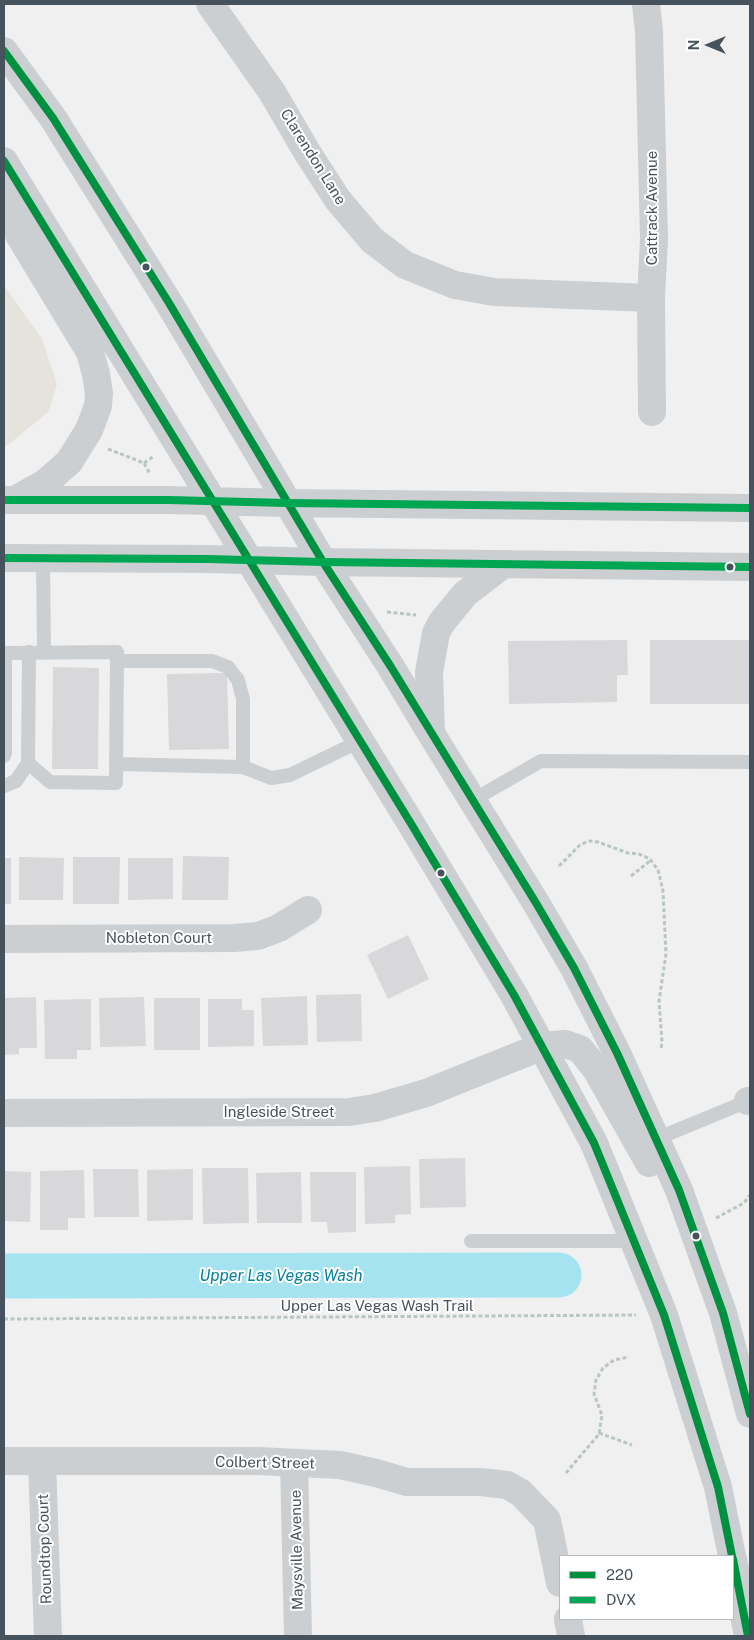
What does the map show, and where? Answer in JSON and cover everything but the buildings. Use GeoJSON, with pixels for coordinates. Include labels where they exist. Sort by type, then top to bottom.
{"type":"FeatureCollection","features":[{"type":"Feature","properties":{"kind":"main road"},"geometry":{"type":"LineString","coordinates":[[4,51],[53,118],[170,303],[287,503],[391,667],[574,968],[617,1053],[679,1190],[722,1313],[750,1414]]}},
{"type":"Feature","properties":{"kind":"main road"},"geometry":{"type":"LineString","coordinates":[[9,170],[19,235],[90,352],[99,393],[98,406],[89,430],[69,462],[45,483],[9,500]]}},
{"type":"Feature","properties":{"kind":"main road"},"geometry":{"type":"LineString","coordinates":[[9,170],[360,741],[543,1046],[594,1144],[664,1315],[718,1487],[731,1555]]}},
{"type":"Feature","properties":{"kind":"main road"},"geometry":{"type":"LineString","coordinates":[[9,500],[750,508]]}},
{"type":"Feature","properties":{"kind":"main road"},"geometry":{"type":"LineString","coordinates":[[4,558],[750,567]]}},
{"type":"Feature","properties":{"kind":"main road"},"geometry":{"type":"LineString","coordinates":[[432,735],[430,672],[436,633],[442,622],[465,594],[504,564]]}},
{"type":"Feature","properties":{"kind":"main road"},"geometry":{"type":"LineString","coordinates":[[543,1046],[565,1044],[580,1049],[596,1069],[646,1157],[722,1313]]}},
{"type":"Feature","properties":{"kind":"main road"},"geometry":{"type":"LineString","coordinates":[[734,1568],[748,1636]]}},
{"type":"Feature","properties":{"kind":"street","name":"Clarendon Lane"},"geometry":{"type":"LineString","coordinates":[[210,4],[272,92],[338,200],[372,240],[405,265],[455,285],[494,292],[651,298]]}},
{"type":"Feature","properties":{"kind":"street","name":"Cattrack Avenue"},"geometry":{"type":"LineString","coordinates":[[646,4],[651,88],[654,239],[651,298],[652,412]]}},
{"type":"Feature","properties":{"kind":"street","name":"Nobleton Court"},"geometry":{"type":"LineString","coordinates":[[4,939],[224,938],[258,936],[279,928],[308,910]]}},
{"type":"Feature","properties":{"kind":"street","name":"Ingleside Street"},"geometry":{"type":"LineString","coordinates":[[4,1114],[348,1112],[374,1108],[426,1093],[543,1046]]}},
{"type":"Feature","properties":{"kind":"street","name":"Colbert Street"},"geometry":{"type":"LineString","coordinates":[[4,1461],[258,1461],[340,1465],[376,1472],[407,1482],[481,1482],[507,1485],[521,1492],[547,1520],[559,1578]]}},
{"type":"Feature","properties":{"kind":"street","name":"Roundtop Court"},"geometry":{"type":"LineString","coordinates":[[42,1461],[48,1636]]}},
{"type":"Feature","properties":{"kind":"street","name":"Maysville Avenue"},"geometry":{"type":"LineString","coordinates":[[294,1463],[298,1636]]}},
{"type":"Feature","properties":{"kind":"street"},"geometry":{"type":"LineString","coordinates":[[568,1620],[571,1636]]}},
{"type":"Feature","properties":{"kind":"lane"},"geometry":{"type":"LineString","coordinates":[[43,559],[44,652]]}},
{"type":"Feature","properties":{"kind":"lane"},"geometry":{"type":"LineString","coordinates":[[4,786],[16,781],[28,763],[29,652]]}},
{"type":"Feature","properties":{"kind":"lane"},"geometry":{"type":"LineString","coordinates":[[4,756],[5,653],[117,652],[116,783],[50,782],[28,763]]}},
{"type":"Feature","properties":{"kind":"lane"},"geometry":{"type":"LineString","coordinates":[[117,660],[212,661],[228,667],[238,680],[243,699],[243,766]]}},
{"type":"Feature","properties":{"kind":"lane"},"geometry":{"type":"LineString","coordinates":[[116,764],[243,766],[271,778],[290,775],[360,741]]}},
{"type":"Feature","properties":{"kind":"lane"},"geometry":{"type":"LineString","coordinates":[[473,800],[540,761],[750,762]]}},
{"type":"Feature","properties":{"kind":"lane"},"geometry":{"type":"LineString","coordinates":[[656,1139],[749,1101]]}},
{"type":"Feature","properties":{"kind":"lane"},"geometry":{"type":"LineString","coordinates":[[470,1241],[634,1241]]}},
{"type":"Feature","properties":{"kind":"path"},"geometry":{"type":"LineString","coordinates":[[107,449],[144,463],[151,474]]}},
{"type":"Feature","properties":{"kind":"path"},"geometry":{"type":"LineString","coordinates":[[144,463],[157,454]]}},
{"type":"Feature","properties":{"kind":"path"},"geometry":{"type":"LineString","coordinates":[[380,612],[423,615]]}},
{"type":"Feature","properties":{"kind":"path"},"geometry":{"type":"LineString","coordinates":[[559,866],[580,845],[589,841],[598,842],[628,854],[639,854],[650,861],[658,870],[663,891],[666,954],[659,1001],[661,1049]]}},
{"type":"Feature","properties":{"kind":"path"},"geometry":{"type":"LineString","coordinates":[[631,876],[650,861]]}},
{"type":"Feature","properties":{"kind":"path"},"geometry":{"type":"LineString","coordinates":[[713,1220],[744,1203],[750,1195]]}},
{"type":"Feature","properties":{"kind":"path","name":"Upper Las Vegas Wash Trail"},"geometry":{"type":"LineString","coordinates":[[4,1319],[664,1315]]}},
{"type":"Feature","properties":{"kind":"path"},"geometry":{"type":"LineString","coordinates":[[566,1473],[599,1434],[602,1415],[594,1394],[596,1380],[604,1368],[614,1360],[629,1357]]}},
{"type":"Feature","properties":{"kind":"path"},"geometry":{"type":"LineString","coordinates":[[599,1434],[632,1445]]}},
{"type":"Feature","properties":{"kind":"shaded area"},"geometry":{"type":"Polygon","coordinates":[[[4,285],[42,339],[57,384],[49,411],[8,445],[4,445],[4,285]]]}},
{"type":"Feature","properties":{"kind":"waterway","name":"Upper Las Vegas Wash"},"geometry":{"type":"LineString","coordinates":[[4,1276],[559,1275]]}},
{"type":"Feature","properties":{"kind":"transit line","name":"220"},"geometry":{"type":"LineString","coordinates":[[4,51],[53,118],[169,303],[323,562],[391,667],[574,968],[617,1053],[679,1190],[723,1313],[750,1414]]}},
{"type":"Feature","properties":{"kind":"transit line","name":"220"},"geometry":{"type":"LineString","coordinates":[[4,161],[410,822],[514,995],[594,1143],[664,1315],[718,1487],[732,1555]]}},
{"type":"Feature","properties":{"kind":"transit line","name":"DVX"},"geometry":{"type":"LineString","coordinates":[[4,500],[168,500],[750,508]]}},
{"type":"Feature","properties":{"kind":"transit line","name":"DVX"},"geometry":{"type":"LineString","coordinates":[[4,558],[750,567]]}},
{"type":"Feature","properties":{"kind":"transit line","name":"220"},"geometry":{"type":"LineString","coordinates":[[734,1564],[748,1636]]}}]}
